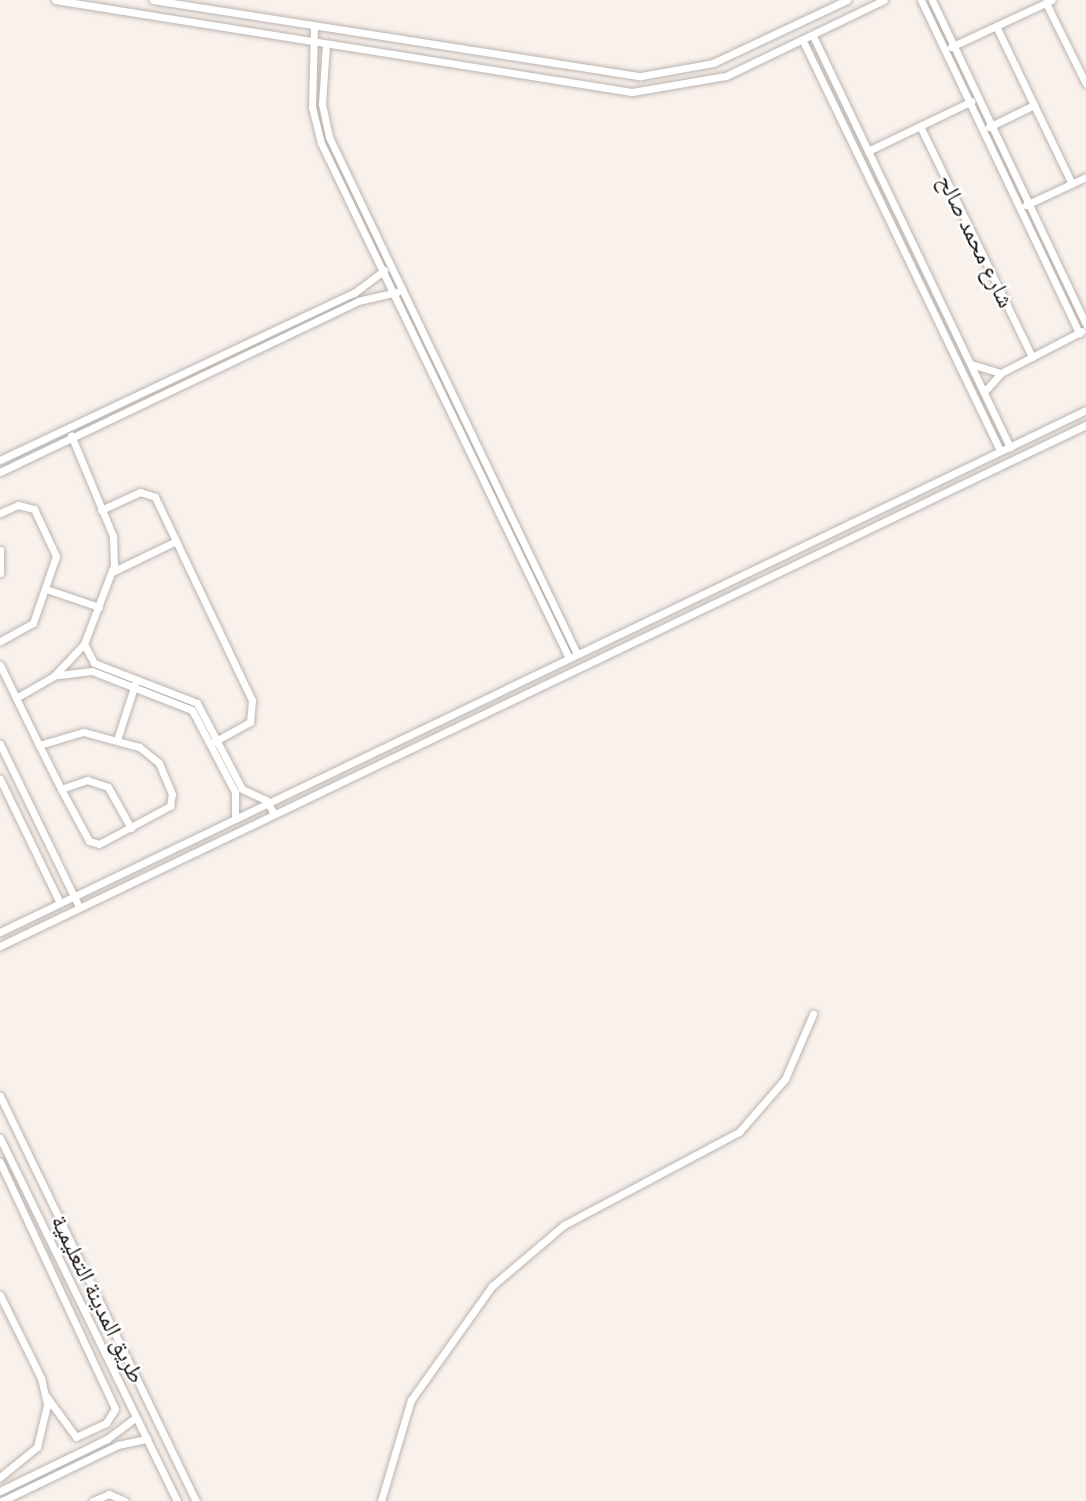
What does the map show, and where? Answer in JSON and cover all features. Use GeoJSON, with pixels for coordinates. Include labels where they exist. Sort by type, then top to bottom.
{"type":"FeatureCollection","features":[{"type":"Feature","properties":{"kind":"street"},"geometry":{"type":"LineString","coordinates":[[55,0],[632,92],[711,81],[803,41],[884,0]]}},
{"type":"Feature","properties":{"kind":"street"},"geometry":{"type":"LineString","coordinates":[[153,0],[641,76],[713,63],[848,0]]}},
{"type":"Feature","properties":{"kind":"street"},"geometry":{"type":"LineString","coordinates":[[921,0],[1073,322],[1083,326]]}},
{"type":"Feature","properties":{"kind":"street"},"geometry":{"type":"LineString","coordinates":[[932,0],[1083,326]]}},
{"type":"Feature","properties":{"kind":"street"},"geometry":{"type":"LineString","coordinates":[[944,50],[1049,1],[1086,84]]}},
{"type":"Feature","properties":{"kind":"street"},"geometry":{"type":"LineString","coordinates":[[314,26],[312,42],[317,134],[569,658]]}},
{"type":"Feature","properties":{"kind":"street"},"geometry":{"type":"LineString","coordinates":[[996,26],[1072,184]]}},
{"type":"Feature","properties":{"kind":"street"},"geometry":{"type":"LineString","coordinates":[[813,36],[1010,447]]}},
{"type":"Feature","properties":{"kind":"street"},"geometry":{"type":"LineString","coordinates":[[803,41],[1000,451]]}},
{"type":"Feature","properties":{"kind":"street"},"geometry":{"type":"LineString","coordinates":[[326,44],[326,129],[577,654]]}},
{"type":"Feature","properties":{"kind":"street"},"geometry":{"type":"LineString","coordinates":[[868,151],[978,98]]}},
{"type":"Feature","properties":{"kind":"street"},"geometry":{"type":"LineString","coordinates":[[982,130],[1034,105]]}},
{"type":"Feature","properties":{"kind":"street","name":"شارع محمد صالح"},"geometry":{"type":"LineString","coordinates":[[920,126],[1032,357]]}},
{"type":"Feature","properties":{"kind":"street"},"geometry":{"type":"LineString","coordinates":[[1020,208],[1086,177]]}},
{"type":"Feature","properties":{"kind":"street"},"geometry":{"type":"LineString","coordinates":[[0,460],[354,293],[392,265]]}},
{"type":"Feature","properties":{"kind":"street"},"geometry":{"type":"LineString","coordinates":[[0,472],[358,301],[403,290]]}},
{"type":"Feature","properties":{"kind":"street"},"geometry":{"type":"LineString","coordinates":[[1073,322],[1083,326]]}},
{"type":"Feature","properties":{"kind":"street"},"geometry":{"type":"LineString","coordinates":[[984,392],[1002,373],[1083,326]]}},
{"type":"Feature","properties":{"kind":"street"},"geometry":{"type":"LineString","coordinates":[[971,364],[1002,373]]}},
{"type":"Feature","properties":{"kind":"street"},"geometry":{"type":"LineString","coordinates":[[0,932],[1086,410]]}},
{"type":"Feature","properties":{"kind":"street"},"geometry":{"type":"LineString","coordinates":[[0,946],[1086,425]]}},
{"type":"Feature","properties":{"kind":"street"},"geometry":{"type":"LineString","coordinates":[[16,698],[54,676],[85,645],[112,572],[114,543],[76,459],[68,428]]}},
{"type":"Feature","properties":{"kind":"street"},"geometry":{"type":"LineString","coordinates":[[57,433],[61,443],[76,459]]}},
{"type":"Feature","properties":{"kind":"street"},"geometry":{"type":"LineString","coordinates":[[101,510],[151,494],[176,541],[255,707],[250,722],[215,741]]}},
{"type":"Feature","properties":{"kind":"street"},"geometry":{"type":"LineString","coordinates":[[0,513],[24,505],[38,513],[56,549],[46,589],[33,623],[0,641]]}},
{"type":"Feature","properties":{"kind":"street"},"geometry":{"type":"LineString","coordinates":[[112,572],[176,541]]}},
{"type":"Feature","properties":{"kind":"street"},"geometry":{"type":"LineString","coordinates":[[0,550],[0,573]]}},
{"type":"Feature","properties":{"kind":"street"},"geometry":{"type":"LineString","coordinates":[[749,572],[753,584]]}},
{"type":"Feature","properties":{"kind":"street"},"geometry":{"type":"LineString","coordinates":[[46,589],[99,607]]}},
{"type":"Feature","properties":{"kind":"street"},"geometry":{"type":"LineString","coordinates":[[85,645],[94,663],[137,677],[197,703],[235,792],[235,819]]}},
{"type":"Feature","properties":{"kind":"street"},"geometry":{"type":"LineString","coordinates":[[0,665],[39,745],[61,789],[89,841],[99,844],[166,811],[172,794],[154,756],[117,740],[75,732],[39,745]]}},
{"type":"Feature","properties":{"kind":"street"},"geometry":{"type":"LineString","coordinates":[[54,676],[92,671],[185,704],[215,741],[242,789],[269,802],[273,813]]}},
{"type":"Feature","properties":{"kind":"street"},"geometry":{"type":"LineString","coordinates":[[117,740],[137,677]]}},
{"type":"Feature","properties":{"kind":"street"},"geometry":{"type":"LineString","coordinates":[[513,686],[518,696]]}},
{"type":"Feature","properties":{"kind":"street"},"geometry":{"type":"LineString","coordinates":[[0,744],[79,907]]}},
{"type":"Feature","properties":{"kind":"street"},"geometry":{"type":"LineString","coordinates":[[0,779],[60,903]]}},
{"type":"Feature","properties":{"kind":"street"},"geometry":{"type":"LineString","coordinates":[[61,789],[81,780],[101,783],[119,798],[131,828]]}},
{"type":"Feature","properties":{"kind":"street"},"geometry":{"type":"LineString","coordinates":[[381,1501],[411,1400],[492,1286],[564,1225],[739,1132],[785,1079],[813,1014]]}},
{"type":"Feature","properties":{"kind":"street","name":"طريق المدينة التعليمية"},"geometry":{"type":"LineString","coordinates":[[0,1096],[196,1501]]}},
{"type":"Feature","properties":{"kind":"street"},"geometry":{"type":"LineString","coordinates":[[0,1122],[10,1118]]}},
{"type":"Feature","properties":{"kind":"street","name":"طريق المدينة التعليمية"},"geometry":{"type":"LineString","coordinates":[[0,1138],[177,1501]]}},
{"type":"Feature","properties":{"kind":"street"},"geometry":{"type":"LineString","coordinates":[[0,1162],[115,1409],[106,1423],[76,1437],[46,1396],[1,1300]]}},
{"type":"Feature","properties":{"kind":"street"},"geometry":{"type":"LineString","coordinates":[[0,1477],[37,1447],[46,1396]]}},
{"type":"Feature","properties":{"kind":"street"},"geometry":{"type":"LineString","coordinates":[[0,1491],[107,1439],[136,1417]]}},
{"type":"Feature","properties":{"kind":"street"},"geometry":{"type":"LineString","coordinates":[[2,1501],[118,1445],[147,1439]]}},
{"type":"Feature","properties":{"kind":"street"},"geometry":{"type":"LineString","coordinates":[[93,1501],[108,1494],[125,1501]]}}]}
